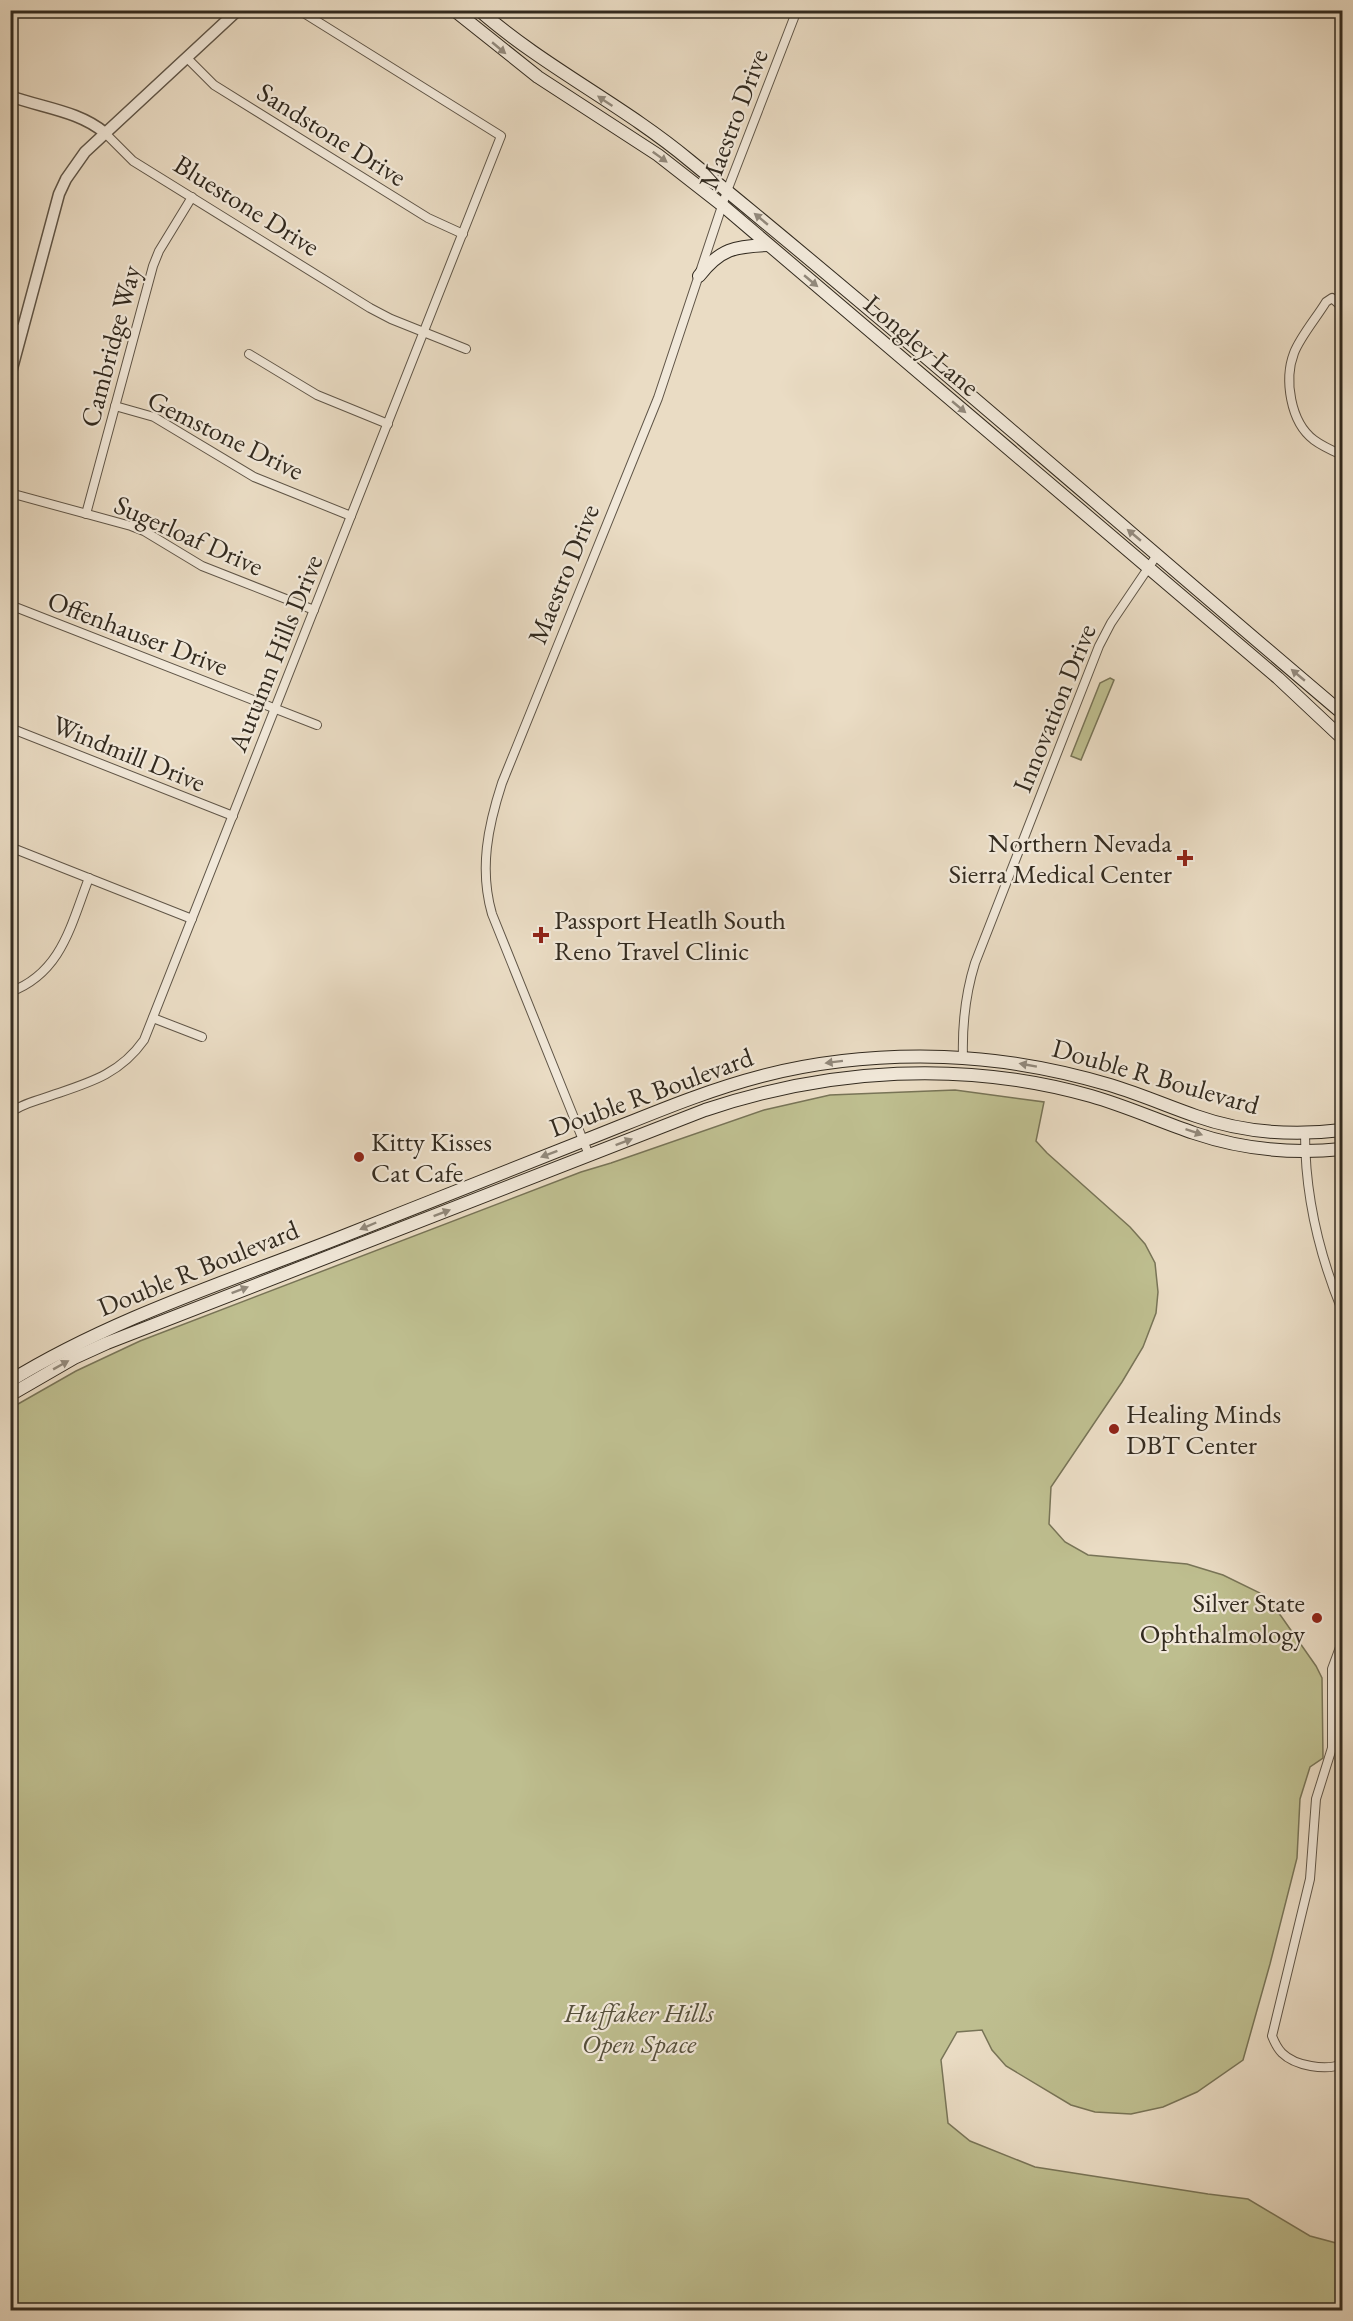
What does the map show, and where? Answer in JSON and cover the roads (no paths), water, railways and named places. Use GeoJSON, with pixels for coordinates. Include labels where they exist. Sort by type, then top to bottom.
{"type":"FeatureCollection","features":[{"type":"Feature","properties":{"kind":"main road"},"geometry":{"type":"LineString","coordinates":[[446,10],[478,31]]}},
{"type":"Feature","properties":{"kind":"main road","name":"Longley Lane"},"geometry":{"type":"LineString","coordinates":[[454,10],[538,77],[658,155],[722,205],[1278,678],[1342,738]]}},
{"type":"Feature","properties":{"kind":"main road","name":"Longley Lane"},"geometry":{"type":"LineString","coordinates":[[479,10],[539,56],[683,154],[1342,713]]}},
{"type":"Feature","properties":{"kind":"main road"},"geometry":{"type":"LineString","coordinates":[[699,276],[711,261],[726,251],[740,246],[768,244]]}},
{"type":"Feature","properties":{"kind":"main road","name":"Double R Boulevard"},"geometry":{"type":"LineString","coordinates":[[10,1382],[60,1352],[109,1329],[682,1101],[782,1071],[828,1063],[923,1056],[1013,1063],[1070,1074],[1129,1091],[1197,1117],[1232,1126],[1267,1132],[1305,1133],[1342,1130]]}},
{"type":"Feature","properties":{"kind":"main road","name":"Double R Boulevard"},"geometry":{"type":"LineString","coordinates":[[10,1395],[74,1358],[128,1334],[705,1110],[760,1093],[844,1077],[926,1073],[990,1077],[1062,1088],[1118,1104],[1212,1138],[1250,1146],[1305,1151],[1342,1149]]}},
{"type":"Feature","properties":{"kind":"street"},"geometry":{"type":"LineString","coordinates":[[10,376],[59,194],[75,165],[105,133],[238,10]]}},
{"type":"Feature","properties":{"kind":"street","name":"Autumn Hills Drive"},"geometry":{"type":"LineString","coordinates":[[10,1113],[24,1105],[115,1071],[144,1040],[501,136],[299,10]]}},
{"type":"Feature","properties":{"kind":"street","name":"Maestro Drive"},"geometry":{"type":"LineString","coordinates":[[589,1155],[492,914],[485,872],[490,821],[502,783],[658,398],[727,191],[797,10]]}},
{"type":"Feature","properties":{"kind":"street","name":"Sandstone Drive"},"geometry":{"type":"LineString","coordinates":[[187,58],[214,86],[428,218],[463,234]]}},
{"type":"Feature","properties":{"kind":"street","name":"Bluestone Drive"},"geometry":{"type":"LineString","coordinates":[[10,96],[87,120],[105,133],[133,161],[370,308],[466,349]]}},
{"type":"Feature","properties":{"kind":"street","name":"Cambridge Way"},"geometry":{"type":"LineString","coordinates":[[86,514],[153,266],[159,251],[192,197]]}},
{"type":"Feature","properties":{"kind":"street"},"geometry":{"type":"LineString","coordinates":[[1342,307],[1332,298],[1326,302],[1294,353],[1289,382],[1297,418],[1312,439],[1342,455]]}},
{"type":"Feature","properties":{"kind":"street"},"geometry":{"type":"LineString","coordinates":[[10,327],[23,330]]}},
{"type":"Feature","properties":{"kind":"street"},"geometry":{"type":"LineString","coordinates":[[249,354],[317,395],[388,424]]}},
{"type":"Feature","properties":{"kind":"street","name":"Gemstone Drive"},"geometry":{"type":"LineString","coordinates":[[115,406],[154,417],[254,477],[351,516]]}},
{"type":"Feature","properties":{"kind":"street","name":"Sugerloaf Drive"},"geometry":{"type":"LineString","coordinates":[[10,494],[144,531],[202,566],[314,610]]}},
{"type":"Feature","properties":{"kind":"street","name":"Innovation Drive"},"geometry":{"type":"LineString","coordinates":[[963,1058],[963,1017],[966,993],[975,963],[1099,646],[1111,622],[1157,555]]}},
{"type":"Feature","properties":{"kind":"street","name":"Offenhauser Drive"},"geometry":{"type":"LineString","coordinates":[[10,605],[317,725]]}},
{"type":"Feature","properties":{"kind":"street","name":"Windmill Drive"},"geometry":{"type":"LineString","coordinates":[[10,728],[233,816]]}},
{"type":"Feature","properties":{"kind":"street"},"geometry":{"type":"LineString","coordinates":[[10,847],[192,919]]}},
{"type":"Feature","properties":{"kind":"street"},"geometry":{"type":"LineString","coordinates":[[10,992],[34,980],[55,960],[62,948],[89,878]]}},
{"type":"Feature","properties":{"kind":"street"},"geometry":{"type":"LineString","coordinates":[[153,1018],[202,1037]]}},
{"type":"Feature","properties":{"kind":"street"},"geometry":{"type":"LineString","coordinates":[[1305,1133],[1305,1174],[1313,1217],[1328,1273],[1342,1310]]}},
{"type":"Feature","properties":{"kind":"street"},"geometry":{"type":"LineString","coordinates":[[1342,1642],[1332,1669],[1332,1748],[1316,1799],[1310,1879],[1272,2036],[1281,2052],[1304,2064],[1323,2068],[1342,2064]]}},
{"type":"Feature","properties":{"kind":"place","name":"Northern Nevada Sierra Medical Center"},"geometry":{"type":"Point","coordinates":[1185,858]}},
{"type":"Feature","properties":{"kind":"place","name":"Passport Heatlh South Reno Travel Clinic"},"geometry":{"type":"Point","coordinates":[541,935]}},
{"type":"Feature","properties":{"kind":"place","name":"Kitty Kisses Cat Cafe"},"geometry":{"type":"Point","coordinates":[359,1157]}},
{"type":"Feature","properties":{"kind":"place","name":"Healing Minds DBT Center"},"geometry":{"type":"Point","coordinates":[1114,1429]}},
{"type":"Feature","properties":{"kind":"place","name":"Silver State Ophthalmology"},"geometry":{"type":"Point","coordinates":[1317,1618]}},
{"type":"Feature","properties":{"kind":"park label","name":"Huffaker Hills Open Space"},"geometry":{"type":"Point","coordinates":[639,2028]}}]}
